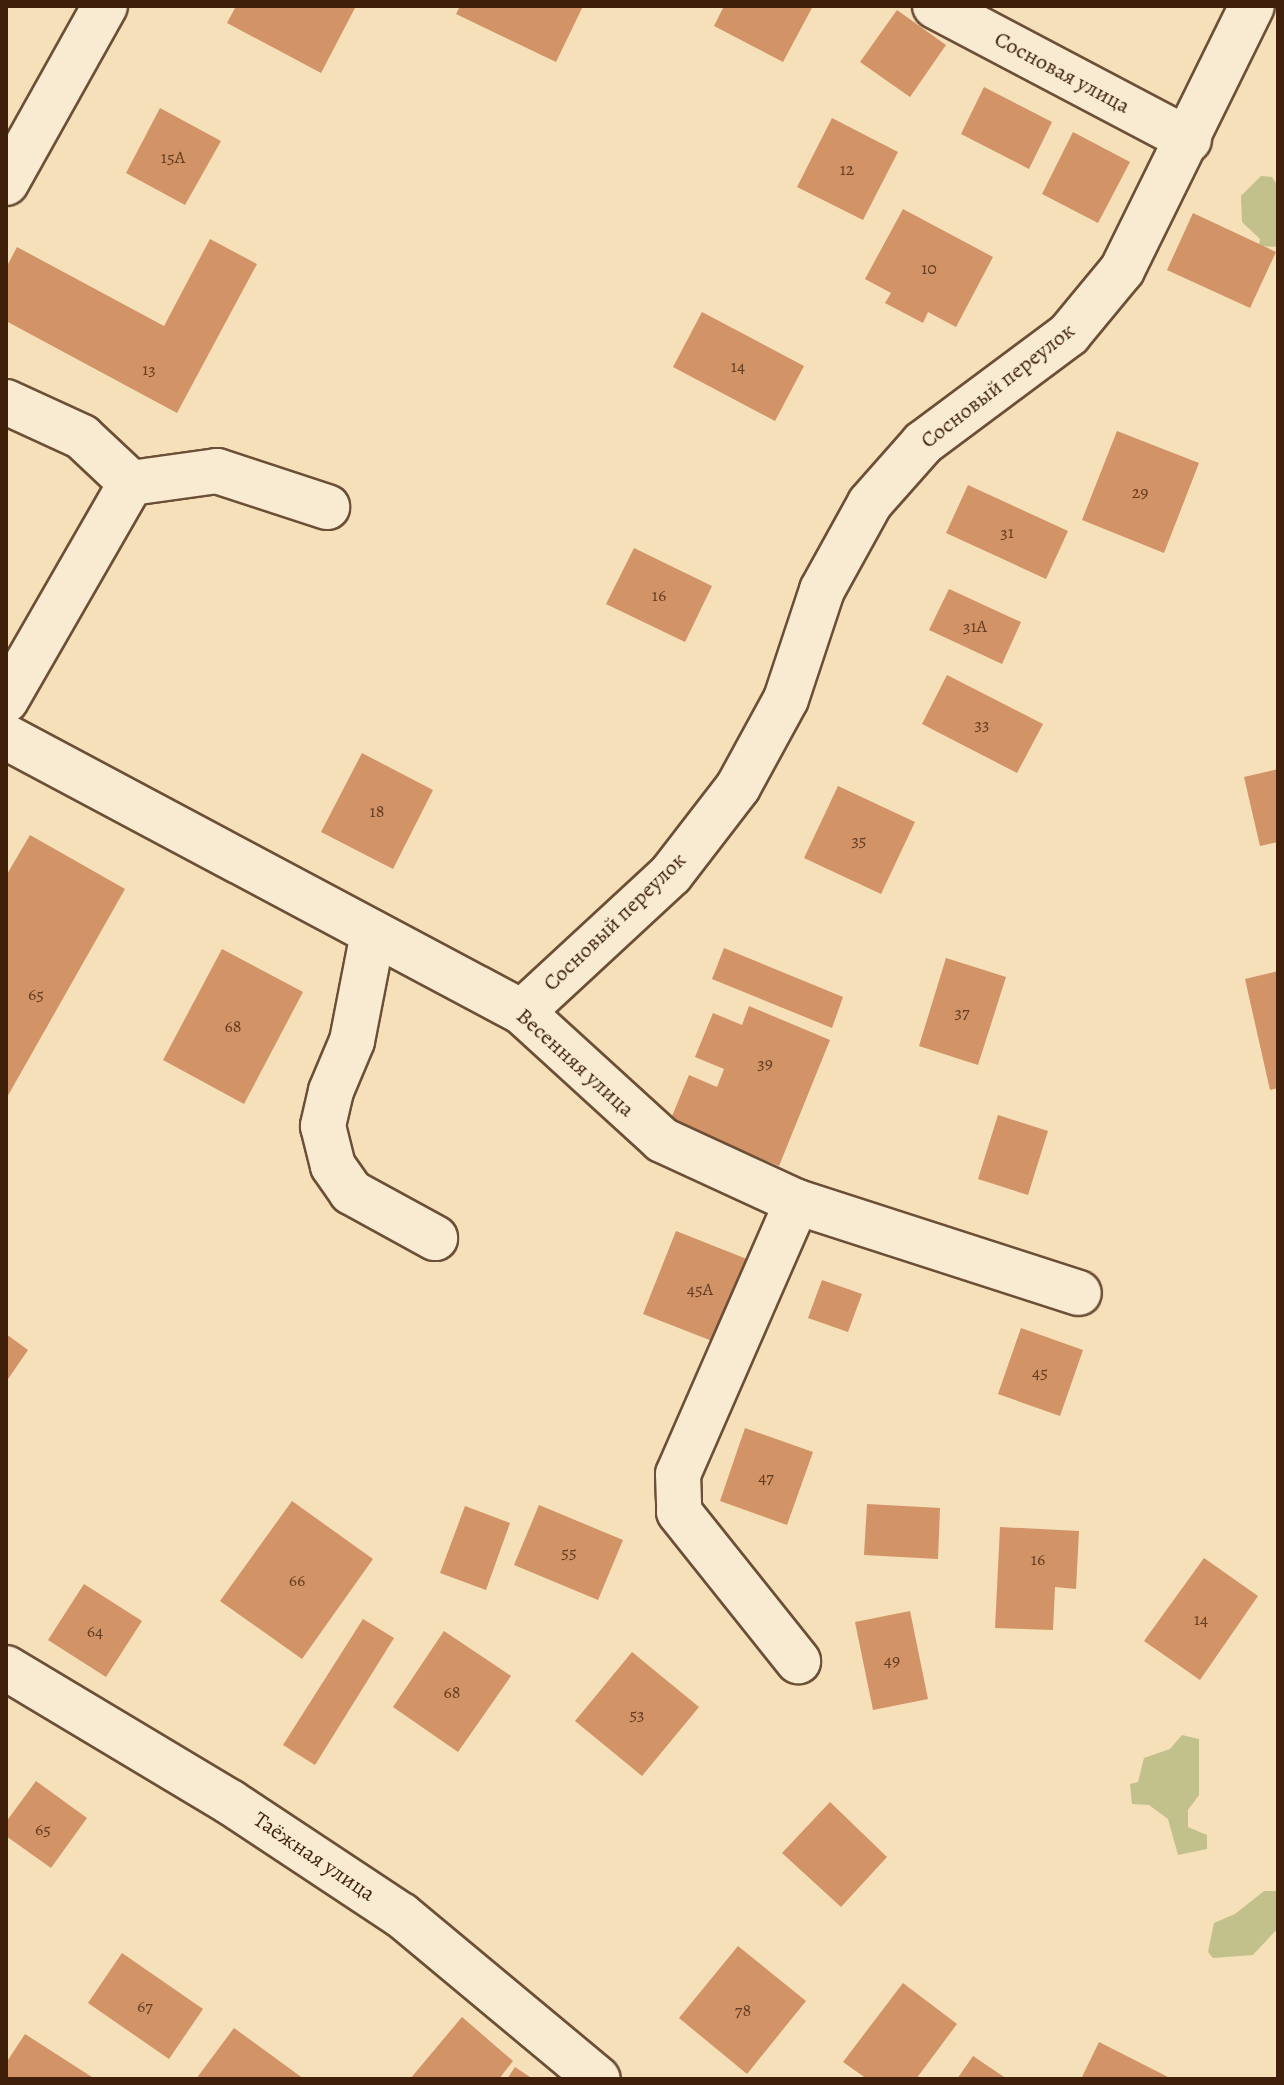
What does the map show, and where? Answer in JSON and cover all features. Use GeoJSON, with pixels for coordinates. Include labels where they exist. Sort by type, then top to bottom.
{"type":"FeatureCollection","features":[{"type":"Feature","properties":{"kind":"street"},"geometry":{"type":"LineString","coordinates":[[6,183],[105,6]]}},
{"type":"Feature","properties":{"kind":"street","name":"Сосновая улица"},"geometry":{"type":"LineString","coordinates":[[935,6],[1189,140]]}},
{"type":"Feature","properties":{"kind":"street","name":"Сосновый переулок"},"geometry":{"type":"LineString","coordinates":[[522,1012],[671,874],[738,787],[786,699],[822,590],[870,503],[923,443],[1069,334],[1122,270],[1189,140],[1252,6]]}},
{"type":"Feature","properties":{"kind":"street"},"geometry":{"type":"LineString","coordinates":[[6,402],[82,437],[131,483]]}},
{"type":"Feature","properties":{"kind":"street"},"geometry":{"type":"LineString","coordinates":[[131,483],[217,471],[327,507]]}},
{"type":"Feature","properties":{"kind":"street"},"geometry":{"type":"LineString","coordinates":[[6,700],[131,483]]}},
{"type":"Feature","properties":{"kind":"street","name":"Весенняя улица"},"geometry":{"type":"LineString","coordinates":[[6,737],[522,1012],[662,1140],[797,1202],[1079,1293]]}},
{"type":"Feature","properties":{"kind":"street"},"geometry":{"type":"LineString","coordinates":[[373,933],[352,1041],[331,1091],[323,1126],[333,1166],[351,1192],[435,1238]]}},
{"type":"Feature","properties":{"kind":"street"},"geometry":{"type":"LineString","coordinates":[[797,1202],[678,1474],[679,1512],[798,1661]]}},
{"type":"Feature","properties":{"kind":"street","name":"Таёжная улица"},"geometry":{"type":"LineString","coordinates":[[6,1668],[230,1802],[401,1915],[598,2079]]}},
{"type":"Feature","properties":{"kind":"shaded area"},"geometry":{"type":"Polygon","coordinates":[[[1261,176],[1272,177],[1278,186],[1278,247],[1259,246],[1260,239],[1242,222],[1241,196],[1261,176]]]}},
{"type":"Feature","properties":{"kind":"shaded area"},"geometry":{"type":"Polygon","coordinates":[[[1182,1735],[1199,1739],[1199,1795],[1188,1810],[1188,1827],[1207,1835],[1207,1849],[1178,1855],[1168,1819],[1149,1805],[1132,1804],[1130,1784],[1138,1782],[1144,1758],[1170,1749],[1182,1735]]]}},
{"type":"Feature","properties":{"kind":"shaded area"},"geometry":{"type":"Polygon","coordinates":[[[1264,1891],[1278,1891],[1278,1928],[1253,1955],[1213,1958],[1208,1952],[1214,1923],[1235,1914],[1264,1891]]]}},
{"type":"Feature","properties":{"kind":"building"},"geometry":{"type":"Polygon","coordinates":[[[236,6],[356,6],[321,73],[227,23],[236,6]]]}},
{"type":"Feature","properties":{"kind":"building"},"geometry":{"type":"Polygon","coordinates":[[[460,6],[583,6],[556,62],[456,14],[460,6]]]}},
{"type":"Feature","properties":{"kind":"building"},"geometry":{"type":"Polygon","coordinates":[[[724,6],[813,6],[783,62],[714,26],[724,6]]]}},
{"type":"Feature","properties":{"kind":"building"},"geometry":{"type":"Polygon","coordinates":[[[897,10],[946,45],[910,97],[860,62],[897,10]]]}},
{"type":"Feature","properties":{"kind":"building"},"geometry":{"type":"Polygon","coordinates":[[[984,87],[1052,122],[1029,169],[961,134],[984,87]]]}},
{"type":"Feature","properties":{"kind":"building"},"geometry":{"type":"Polygon","coordinates":[[[160,108],[221,141],[185,205],[126,173],[160,108]]]}},
{"type":"Feature","properties":{"kind":"building"},"geometry":{"type":"Polygon","coordinates":[[[832,118],[898,152],[863,220],[797,187],[832,118]]]}},
{"type":"Feature","properties":{"kind":"building"},"geometry":{"type":"Polygon","coordinates":[[[1073,132],[1130,162],[1098,223],[1042,194],[1073,132]]]}},
{"type":"Feature","properties":{"kind":"building"},"geometry":{"type":"Polygon","coordinates":[[[903,209],[993,257],[956,327],[928,312],[923,323],[885,303],[891,293],[865,279],[903,209]]]}},
{"type":"Feature","properties":{"kind":"building"},"geometry":{"type":"Polygon","coordinates":[[[1193,213],[1276,252],[1250,308],[1167,270],[1193,213]]]}},
{"type":"Feature","properties":{"kind":"building"},"geometry":{"type":"Polygon","coordinates":[[[210,239],[257,264],[177,413],[6,321],[6,268],[17,247],[164,326],[210,239]]]}},
{"type":"Feature","properties":{"kind":"building"},"geometry":{"type":"Polygon","coordinates":[[[702,312],[804,366],[775,421],[673,367],[702,312]]]}},
{"type":"Feature","properties":{"kind":"building"},"geometry":{"type":"Polygon","coordinates":[[[1117,431],[1199,463],[1164,553],[1082,520],[1117,431]]]}},
{"type":"Feature","properties":{"kind":"building"},"geometry":{"type":"Polygon","coordinates":[[[968,485],[1068,531],[1046,579],[946,533],[968,485]]]}},
{"type":"Feature","properties":{"kind":"building"},"geometry":{"type":"Polygon","coordinates":[[[634,548],[712,586],[685,642],[606,604],[634,548]]]}},
{"type":"Feature","properties":{"kind":"building"},"geometry":{"type":"Polygon","coordinates":[[[949,589],[1021,622],[1002,664],[929,630],[949,589]]]}},
{"type":"Feature","properties":{"kind":"building"},"geometry":{"type":"Polygon","coordinates":[[[947,675],[1043,724],[1017,773],[922,724],[947,675]]]}},
{"type":"Feature","properties":{"kind":"building"},"geometry":{"type":"Polygon","coordinates":[[[362,753],[433,790],[393,869],[321,832],[362,753]]]}},
{"type":"Feature","properties":{"kind":"building"},"geometry":{"type":"Polygon","coordinates":[[[1278,769],[1278,842],[1260,846],[1244,777],[1278,769]]]}},
{"type":"Feature","properties":{"kind":"building"},"geometry":{"type":"Polygon","coordinates":[[[838,786],[915,822],[881,894],[804,858],[838,786]]]}},
{"type":"Feature","properties":{"kind":"building"},"geometry":{"type":"Polygon","coordinates":[[[30,835],[125,889],[6,1099],[6,876],[30,835]]]}},
{"type":"Feature","properties":{"kind":"building"},"geometry":{"type":"Polygon","coordinates":[[[724,948],[843,997],[832,1028],[712,979],[724,948]]]}},
{"type":"Feature","properties":{"kind":"building"},"geometry":{"type":"Polygon","coordinates":[[[222,949],[303,992],[244,1104],[163,1060],[222,949]]]}},
{"type":"Feature","properties":{"kind":"building"},"geometry":{"type":"Polygon","coordinates":[[[946,958],[1006,977],[978,1065],[919,1046],[946,958]]]}},
{"type":"Feature","properties":{"kind":"building"},"geometry":{"type":"Polygon","coordinates":[[[1278,971],[1278,1088],[1270,1090],[1245,979],[1278,971]]]}},
{"type":"Feature","properties":{"kind":"building"},"geometry":{"type":"Polygon","coordinates":[[[749,1006],[830,1040],[779,1166],[670,1121],[689,1075],[717,1087],[724,1069],[695,1057],[713,1013],[742,1025],[749,1006]]]}},
{"type":"Feature","properties":{"kind":"building"},"geometry":{"type":"Polygon","coordinates":[[[998,1115],[1048,1131],[1028,1195],[978,1179],[998,1115]]]}},
{"type":"Feature","properties":{"kind":"building"},"geometry":{"type":"Polygon","coordinates":[[[676,1231],[757,1263],[725,1346],[643,1314],[676,1231]]]}},
{"type":"Feature","properties":{"kind":"building"},"geometry":{"type":"Polygon","coordinates":[[[822,1280],[862,1294],[848,1332],[808,1318],[822,1280]]]}},
{"type":"Feature","properties":{"kind":"building"},"geometry":{"type":"Polygon","coordinates":[[[1021,1328],[1083,1350],[1060,1416],[998,1394],[1021,1328]]]}},
{"type":"Feature","properties":{"kind":"building"},"geometry":{"type":"Polygon","coordinates":[[[6,1334],[28,1350],[6,1382],[6,1334]]]}},
{"type":"Feature","properties":{"kind":"building"},"geometry":{"type":"Polygon","coordinates":[[[745,1428],[813,1452],[787,1525],[720,1501],[745,1428]]]}},
{"type":"Feature","properties":{"kind":"building"},"geometry":{"type":"Polygon","coordinates":[[[292,1501],[373,1559],[302,1659],[220,1601],[292,1501]]]}},
{"type":"Feature","properties":{"kind":"building"},"geometry":{"type":"Polygon","coordinates":[[[867,1504],[940,1508],[938,1559],[864,1555],[867,1504]]]}},
{"type":"Feature","properties":{"kind":"building"},"geometry":{"type":"Polygon","coordinates":[[[539,1505],[623,1540],[598,1600],[514,1565],[539,1505]]]}},
{"type":"Feature","properties":{"kind":"building"},"geometry":{"type":"Polygon","coordinates":[[[465,1506],[510,1523],[486,1590],[440,1573],[465,1506]]]}},
{"type":"Feature","properties":{"kind":"building"},"geometry":{"type":"Polygon","coordinates":[[[1000,1527],[1079,1531],[1076,1589],[1055,1587],[1053,1630],[995,1628],[1000,1527]]]}},
{"type":"Feature","properties":{"kind":"building"},"geometry":{"type":"Polygon","coordinates":[[[1204,1558],[1258,1596],[1200,1680],[1144,1641],[1204,1558]]]}},
{"type":"Feature","properties":{"kind":"building"},"geometry":{"type":"Polygon","coordinates":[[[84,1584],[142,1621],[106,1677],[48,1640],[84,1584]]]}},
{"type":"Feature","properties":{"kind":"building"},"geometry":{"type":"Polygon","coordinates":[[[910,1611],[928,1699],[873,1710],[855,1622],[910,1611]]]}},
{"type":"Feature","properties":{"kind":"building"},"geometry":{"type":"Polygon","coordinates":[[[363,1619],[394,1638],[315,1765],[283,1745],[363,1619]]]}},
{"type":"Feature","properties":{"kind":"building"},"geometry":{"type":"Polygon","coordinates":[[[444,1631],[511,1676],[458,1752],[393,1707],[444,1631]]]}},
{"type":"Feature","properties":{"kind":"building"},"geometry":{"type":"Polygon","coordinates":[[[632,1652],[699,1707],[642,1776],[575,1721],[632,1652]]]}},
{"type":"Feature","properties":{"kind":"building"},"geometry":{"type":"Polygon","coordinates":[[[36,1781],[87,1818],[51,1868],[6,1836],[6,1822],[36,1781]]]}},
{"type":"Feature","properties":{"kind":"building"},"geometry":{"type":"Polygon","coordinates":[[[830,1802],[887,1857],[841,1907],[782,1853],[830,1802]]]}},
{"type":"Feature","properties":{"kind":"building"},"geometry":{"type":"Polygon","coordinates":[[[738,1946],[806,2001],[747,2074],[679,2018],[738,1946]]]}},
{"type":"Feature","properties":{"kind":"building"},"geometry":{"type":"Polygon","coordinates":[[[122,1953],[203,2009],[169,2059],[88,2003],[122,1953]]]}},
{"type":"Feature","properties":{"kind":"building"},"geometry":{"type":"Polygon","coordinates":[[[903,1983],[957,2024],[916,2079],[867,2079],[843,2062],[903,1983]]]}},
{"type":"Feature","properties":{"kind":"building"},"geometry":{"type":"Polygon","coordinates":[[[462,2017],[513,2061],[499,2079],[410,2079],[462,2017]]]}},
{"type":"Feature","properties":{"kind":"building"},"geometry":{"type":"Polygon","coordinates":[[[234,2028],[304,2079],[196,2079],[234,2028]]]}},
{"type":"Feature","properties":{"kind":"building"},"geometry":{"type":"Polygon","coordinates":[[[25,2034],[95,2079],[6,2079],[6,2063],[25,2034]]]}},
{"type":"Feature","properties":{"kind":"building"},"geometry":{"type":"Polygon","coordinates":[[[1099,2042],[1172,2079],[1081,2079],[1099,2042]]]}},
{"type":"Feature","properties":{"kind":"building"},"geometry":{"type":"Polygon","coordinates":[[[973,2056],[1007,2079],[957,2079],[973,2056]]]}},
{"type":"Feature","properties":{"kind":"building"},"geometry":{"type":"Polygon","coordinates":[[[515,2067],[533,2079],[507,2079],[515,2067]]]}}]}
